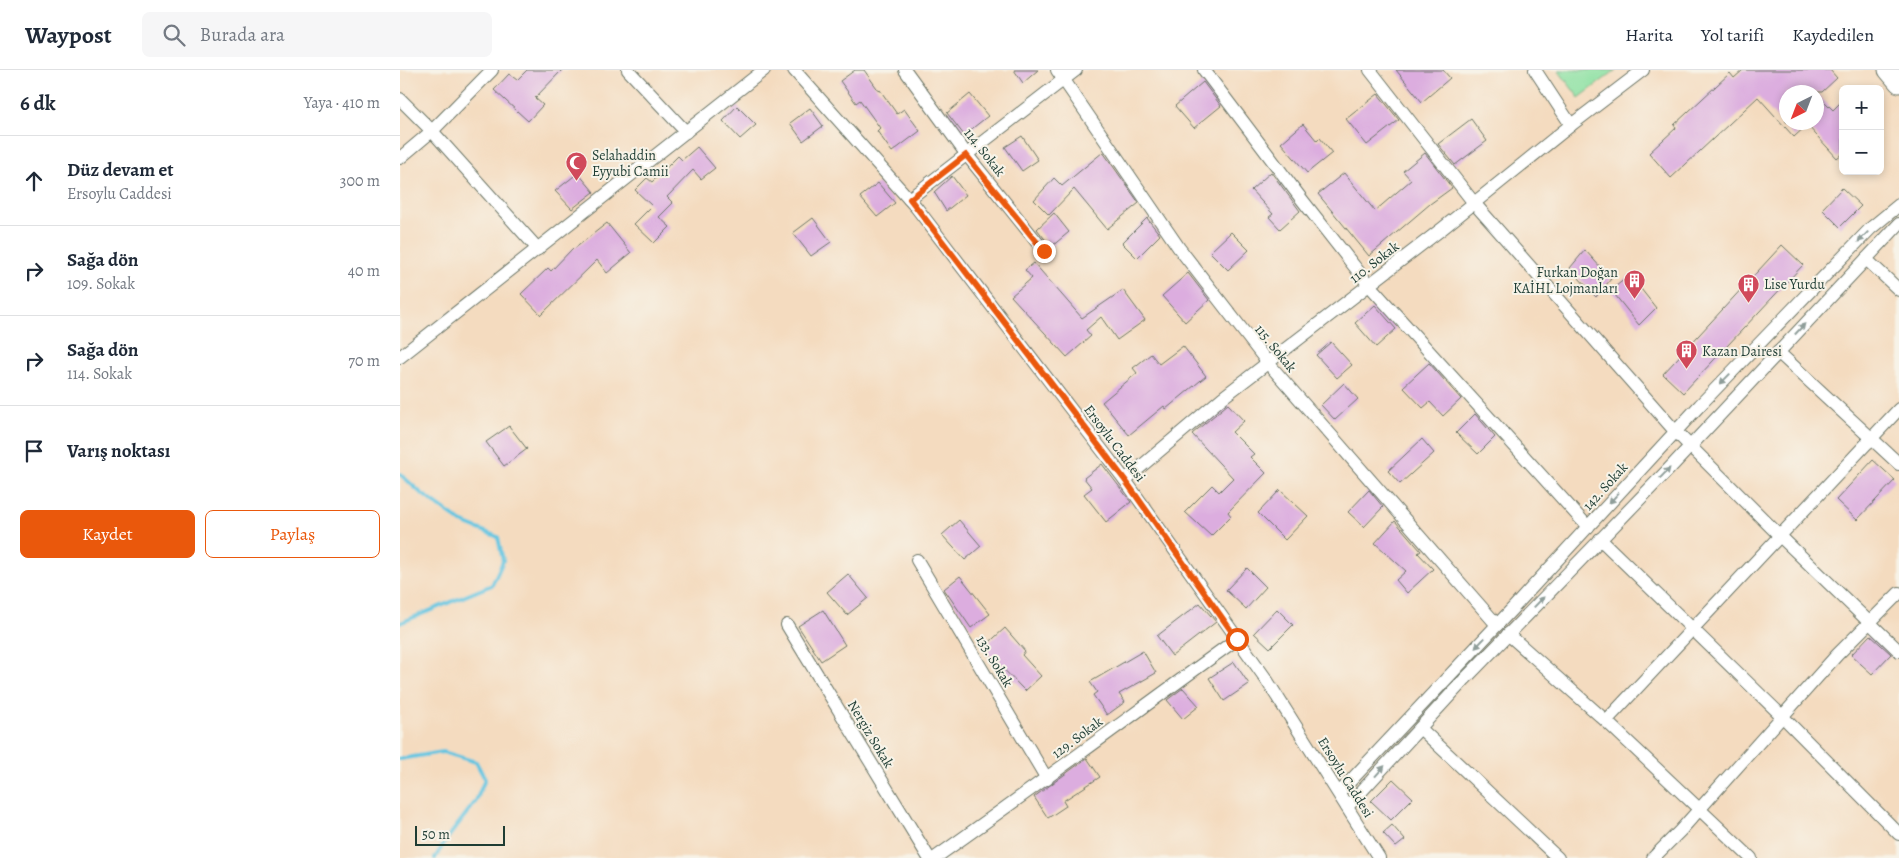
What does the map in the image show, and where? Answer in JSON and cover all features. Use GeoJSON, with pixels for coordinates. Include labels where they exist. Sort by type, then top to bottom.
{"type":"FeatureCollection","features":[{"type":"Feature","properties":{"kind":"highway"},"geometry":{"type":"LineString","coordinates":[[1888,70],[1899,83]]}},
{"type":"Feature","properties":{"kind":"street"},"geometry":{"type":"LineString","coordinates":[[400,158],[432,131],[492,70]]}},
{"type":"Feature","properties":{"kind":"street"},"geometry":{"type":"LineString","coordinates":[[628,70],[686,132]]}},
{"type":"Feature","properties":{"kind":"street"},"geometry":{"type":"LineString","coordinates":[[400,357],[764,70]]}},
{"type":"Feature","properties":{"kind":"street","name":"Ersoylu Caddesi"},"geometry":{"type":"LineString","coordinates":[[794,70],[910,199],[1125,480],[1266,679],[1380,858]]}},
{"type":"Feature","properties":{"kind":"street","name":"114. Sokak"},"geometry":{"type":"LineString","coordinates":[[904,70],[966,155],[1044,251]]}},
{"type":"Feature","properties":{"kind":"street"},"geometry":{"type":"LineString","coordinates":[[910,199],[966,155],[1061,75],[1076,70]]}},
{"type":"Feature","properties":{"kind":"street"},"geometry":{"type":"LineString","coordinates":[[1204,70],[1369,285],[1588,527]]}},
{"type":"Feature","properties":{"kind":"street"},"geometry":{"type":"LineString","coordinates":[[1370,70],[1474,203],[1676,431],[1780,536],[1899,651]]}},
{"type":"Feature","properties":{"kind":"street"},"geometry":{"type":"LineString","coordinates":[[1535,70],[1571,125]]}},
{"type":"Feature","properties":{"kind":"street","name":"110. Sokak"},"geometry":{"type":"LineString","coordinates":[[1125,480],[1222,398],[1643,70]]}},
{"type":"Feature","properties":{"kind":"street","name":"115. Sokak"},"geometry":{"type":"LineString","coordinates":[[1061,75],[1179,248],[1268,363],[1497,625]]}},
{"type":"Feature","properties":{"kind":"street"},"geometry":{"type":"LineString","coordinates":[[400,99],[432,131],[538,249]]}},
{"type":"Feature","properties":{"kind":"street","name":"142. Sokak"},"geometry":{"type":"LineString","coordinates":[[1339,793],[1676,431],[1871,228],[1899,204]]}},
{"type":"Feature","properties":{"kind":"street"},"geometry":{"type":"LineString","coordinates":[[1348,807],[1508,634],[1691,445],[1899,224]]}},
{"type":"Feature","properties":{"kind":"street"},"geometry":{"type":"LineString","coordinates":[[1866,258],[1899,290]]}},
{"type":"Feature","properties":{"kind":"street"},"geometry":{"type":"LineString","coordinates":[[1778,352],[1899,464]]}},
{"type":"Feature","properties":{"kind":"street"},"geometry":{"type":"LineString","coordinates":[[1606,721],[1899,409]]}},
{"type":"Feature","properties":{"kind":"street"},"geometry":{"type":"LineString","coordinates":[[1600,539],[1782,716],[1899,834]]}},
{"type":"Feature","properties":{"kind":"street","name":"133. Sokak"},"geometry":{"type":"LineString","coordinates":[[917,560],[1047,779]]}},
{"type":"Feature","properties":{"kind":"street"},"geometry":{"type":"LineString","coordinates":[[1653,858],[1700,809],[1836,655],[1899,592]]}},
{"type":"Feature","properties":{"kind":"street","name":"Nergiz Sokak"},"geometry":{"type":"LineString","coordinates":[[787,625],[929,858]]}},
{"type":"Feature","properties":{"kind":"street"},"geometry":{"type":"LineString","coordinates":[[1508,634],[1606,721],[1751,858]]}},
{"type":"Feature","properties":{"kind":"street","name":"129. Sokak"},"geometry":{"type":"LineString","coordinates":[[936,858],[1237,639]]}},
{"type":"Feature","properties":{"kind":"street"},"geometry":{"type":"LineString","coordinates":[[1420,728],[1558,858]]}},
{"type":"Feature","properties":{"kind":"green space"},"geometry":{"type":"Polygon","coordinates":[[[1558,70],[1616,70],[1579,98],[1558,70]]]}},
{"type":"Feature","properties":{"kind":"building"},"geometry":{"type":"Polygon","coordinates":[[[527,70],[562,70],[535,98],[543,105],[528,121],[494,90],[509,74],[517,80],[527,70]]]}},
{"type":"Feature","properties":{"kind":"building"},"geometry":{"type":"Polygon","coordinates":[[[855,70],[864,70],[897,114],[904,109],[920,131],[892,152],[877,131],[880,128],[860,100],[856,103],[840,81],[855,70]]]}},
{"type":"Feature","properties":{"kind":"building"},"geometry":{"type":"Polygon","coordinates":[[[1014,70],[1038,70],[1023,83],[1014,70]]]}},
{"type":"Feature","properties":{"kind":"building"},"geometry":{"type":"Polygon","coordinates":[[[1396,70],[1443,70],[1450,78],[1422,102],[1396,70]]]}},
{"type":"Feature","properties":{"kind":"building"},"geometry":{"type":"Polygon","coordinates":[[[1743,70],[1830,70],[1837,78],[1824,90],[1824,85],[1779,85],[1779,120],[1758,97],[1671,178],[1649,153],[1676,128],[1674,125],[1730,73],[1734,78],[1743,70]]]}},
{"type":"Feature","properties":{"kind":"building"},"geometry":{"type":"Polygon","coordinates":[[[1203,82],[1221,106],[1194,128],[1175,106],[1203,82]]]}},
{"type":"Feature","properties":{"kind":"building"},"geometry":{"type":"Polygon","coordinates":[[[970,94],[988,116],[964,135],[947,113],[970,94]]]}},
{"type":"Feature","properties":{"kind":"building"},"geometry":{"type":"Polygon","coordinates":[[[1378,94],[1399,120],[1367,145],[1346,119],[1378,94]]]}},
{"type":"Feature","properties":{"kind":"building"},"geometry":{"type":"Polygon","coordinates":[[[1824,101],[1833,110],[1839,104],[1839,156],[1837,158],[1812,130],[1824,130],[1824,101]]]}},
{"type":"Feature","properties":{"kind":"building"},"geometry":{"type":"Polygon","coordinates":[[[737,106],[756,125],[740,139],[723,121],[737,106]]]}},
{"type":"Feature","properties":{"kind":"building"},"geometry":{"type":"Polygon","coordinates":[[[810,108],[823,126],[803,141],[790,123],[810,108]]]}},
{"type":"Feature","properties":{"kind":"building"},"geometry":{"type":"Polygon","coordinates":[[[1471,119],[1487,141],[1455,165],[1438,144],[1471,119]]]}},
{"type":"Feature","properties":{"kind":"building"},"geometry":{"type":"Polygon","coordinates":[[[1303,124],[1317,141],[1320,138],[1332,153],[1307,173],[1281,143],[1303,124]]]}},
{"type":"Feature","properties":{"kind":"building"},"geometry":{"type":"Polygon","coordinates":[[[1788,130],[1802,130],[1794,137],[1788,130]]]}},
{"type":"Feature","properties":{"kind":"building"},"geometry":{"type":"Polygon","coordinates":[[[1022,136],[1038,160],[1022,171],[1005,147],[1022,136]]]}},
{"type":"Feature","properties":{"kind":"building"},"geometry":{"type":"Polygon","coordinates":[[[697,147],[715,168],[701,179],[693,170],[667,197],[673,203],[659,217],[670,227],[654,243],[634,224],[652,206],[635,190],[647,178],[652,182],[678,156],[682,160],[697,147]]]}},
{"type":"Feature","properties":{"kind":"building"},"geometry":{"type":"Polygon","coordinates":[[[1103,152],[1139,203],[1107,229],[1074,189],[1049,215],[1034,200],[1054,178],[1062,186],[1103,152]]]}},
{"type":"Feature","properties":{"kind":"building"},"geometry":{"type":"Polygon","coordinates":[[[1425,153],[1452,188],[1430,204],[1369,256],[1318,194],[1344,173],[1375,211],[1411,180],[1403,171],[1425,153]]]}},
{"type":"Feature","properties":{"kind":"building"},"geometry":{"type":"Polygon","coordinates":[[[1271,172],[1300,211],[1280,229],[1269,217],[1273,214],[1251,190],[1271,172]]]}},
{"type":"Feature","properties":{"kind":"building","name":"Selahaddin Eyyubi Camii"},"geometry":{"type":"Polygon","coordinates":[[[578,173],[594,192],[572,209],[555,191],[578,173]]]}},
{"type":"Feature","properties":{"kind":"building"},"geometry":{"type":"Polygon","coordinates":[[[952,176],[966,195],[946,211],[934,192],[952,176]]]}},
{"type":"Feature","properties":{"kind":"building"},"geometry":{"type":"Polygon","coordinates":[[[878,183],[895,203],[877,217],[860,197],[878,183]]]}},
{"type":"Feature","properties":{"kind":"building"},"geometry":{"type":"Polygon","coordinates":[[[1842,188],[1861,206],[1840,227],[1822,209],[1842,188]]]}},
{"type":"Feature","properties":{"kind":"building"},"geometry":{"type":"Polygon","coordinates":[[[1054,213],[1069,232],[1051,247],[1037,229],[1054,213]]]}},
{"type":"Feature","properties":{"kind":"building"},"geometry":{"type":"Polygon","coordinates":[[[813,218],[831,242],[811,256],[793,233],[813,218]]]}},
{"type":"Feature","properties":{"kind":"building"},"geometry":{"type":"Polygon","coordinates":[[[1147,218],[1160,235],[1137,258],[1122,243],[1147,218]]]}},
{"type":"Feature","properties":{"kind":"building"},"geometry":{"type":"Polygon","coordinates":[[[607,223],[631,253],[607,273],[597,260],[541,315],[521,294],[548,268],[551,271],[573,248],[607,223]]]}},
{"type":"Feature","properties":{"kind":"building"},"geometry":{"type":"Polygon","coordinates":[[[1231,232],[1249,250],[1228,270],[1210,252],[1231,232]]]}},
{"type":"Feature","properties":{"kind":"building","name":"Lise Yurdu"},"geometry":{"type":"Polygon","coordinates":[[[1782,245],[1803,265],[1683,393],[1663,374],[1782,245]]]}},
{"type":"Feature","properties":{"kind":"building","name":"Furkan Doğan KAİHL Lojmanları"},"geometry":{"type":"Polygon","coordinates":[[[1585,250],[1611,279],[1596,297],[1570,268],[1585,250]]]}},
{"type":"Feature","properties":{"kind":"building"},"geometry":{"type":"Polygon","coordinates":[[[1034,263],[1082,318],[1123,290],[1145,320],[1117,340],[1101,317],[1086,330],[1091,336],[1067,357],[1011,296],[1032,278],[1025,270],[1034,263]]]}},
{"type":"Feature","properties":{"kind":"building"},"geometry":{"type":"Polygon","coordinates":[[[1188,273],[1209,300],[1185,322],[1162,296],[1188,273]]]}},
{"type":"Feature","properties":{"kind":"building","name":"Furkan Doğan KAİHL Lojmanları"},"geometry":{"type":"Polygon","coordinates":[[[1630,275],[1656,308],[1639,325],[1611,290],[1630,275]]]}},
{"type":"Feature","properties":{"kind":"building"},"geometry":{"type":"Polygon","coordinates":[[[1375,305],[1396,329],[1376,347],[1355,323],[1375,305]]]}},
{"type":"Feature","properties":{"kind":"building"},"geometry":{"type":"Polygon","coordinates":[[[1331,342],[1352,365],[1337,378],[1316,355],[1331,342]]]}},
{"type":"Feature","properties":{"kind":"building"},"geometry":{"type":"Polygon","coordinates":[[[1183,346],[1206,376],[1166,409],[1164,406],[1129,435],[1102,402],[1137,373],[1133,368],[1151,354],[1159,364],[1183,346]]]}},
{"type":"Feature","properties":{"kind":"building"},"geometry":{"type":"Polygon","coordinates":[[[1429,363],[1461,399],[1443,416],[1430,402],[1423,408],[1403,387],[1429,363]]]}},
{"type":"Feature","properties":{"kind":"building"},"geometry":{"type":"Polygon","coordinates":[[[1344,383],[1358,399],[1335,420],[1321,405],[1344,383]]]}},
{"type":"Feature","properties":{"kind":"building"},"geometry":{"type":"Polygon","coordinates":[[[1228,404],[1244,421],[1232,432],[1254,454],[1250,457],[1266,473],[1228,512],[1231,516],[1211,536],[1185,512],[1212,485],[1219,492],[1233,478],[1192,434],[1228,404]]]}},
{"type":"Feature","properties":{"kind":"building"},"geometry":{"type":"Polygon","coordinates":[[[1475,414],[1495,437],[1478,454],[1456,433],[1475,414]]]}},
{"type":"Feature","properties":{"kind":"building"},"geometry":{"type":"Polygon","coordinates":[[[509,426],[527,449],[504,466],[486,442],[509,426]]]}},
{"type":"Feature","properties":{"kind":"building"},"geometry":{"type":"Polygon","coordinates":[[[1422,439],[1434,453],[1400,484],[1388,471],[1422,439]]]}},
{"type":"Feature","properties":{"kind":"building"},"geometry":{"type":"Polygon","coordinates":[[[1873,460],[1895,480],[1857,520],[1836,500],[1873,460]]]}},
{"type":"Feature","properties":{"kind":"building"},"geometry":{"type":"Polygon","coordinates":[[[1102,464],[1131,502],[1106,522],[1084,494],[1092,488],[1084,478],[1102,464]]]}},
{"type":"Feature","properties":{"kind":"building"},"geometry":{"type":"Polygon","coordinates":[[[1280,490],[1308,516],[1285,540],[1258,513],[1280,490]]]}},
{"type":"Feature","properties":{"kind":"building"},"geometry":{"type":"Polygon","coordinates":[[[1369,490],[1383,507],[1364,527],[1348,512],[1369,490]]]}},
{"type":"Feature","properties":{"kind":"building"},"geometry":{"type":"Polygon","coordinates":[[[959,520],[981,546],[965,560],[942,535],[959,520]]]}},
{"type":"Feature","properties":{"kind":"building"},"geometry":{"type":"Polygon","coordinates":[[[1395,521],[1421,551],[1418,553],[1433,569],[1407,593],[1396,580],[1406,571],[1375,543],[1395,521]]]}},
{"type":"Feature","properties":{"kind":"building"},"geometry":{"type":"Polygon","coordinates":[[[1247,568],[1266,587],[1246,609],[1226,590],[1247,568]]]}},
{"type":"Feature","properties":{"kind":"building"},"geometry":{"type":"Polygon","coordinates":[[[848,574],[868,598],[847,615],[827,592],[848,574]]]}},
{"type":"Feature","properties":{"kind":"building"},"geometry":{"type":"Polygon","coordinates":[[[960,576],[990,614],[971,628],[944,589],[960,576]]]}},
{"type":"Feature","properties":{"kind":"building"},"geometry":{"type":"Polygon","coordinates":[[[1200,603],[1216,622],[1172,656],[1157,636],[1200,603]]]}},
{"type":"Feature","properties":{"kind":"building"},"geometry":{"type":"Polygon","coordinates":[[[1277,609],[1293,625],[1270,648],[1254,633],[1277,609]]]}},
{"type":"Feature","properties":{"kind":"building"},"geometry":{"type":"Polygon","coordinates":[[[823,610],[845,645],[821,661],[798,626],[823,610]]]}},
{"type":"Feature","properties":{"kind":"building"},"geometry":{"type":"Polygon","coordinates":[[[1005,628],[1025,651],[1022,655],[1041,676],[1025,691],[983,648],[1005,628]]]}},
{"type":"Feature","properties":{"kind":"building"},"geometry":{"type":"Polygon","coordinates":[[[1870,635],[1891,654],[1872,674],[1851,655],[1870,635]]]}},
{"type":"Feature","properties":{"kind":"building"},"geometry":{"type":"Polygon","coordinates":[[[1143,651],[1156,673],[1119,694],[1125,702],[1107,715],[1093,695],[1097,692],[1090,682],[1143,651]]]}},
{"type":"Feature","properties":{"kind":"building"},"geometry":{"type":"Polygon","coordinates":[[[1234,662],[1249,684],[1224,701],[1209,678],[1234,662]]]}},
{"type":"Feature","properties":{"kind":"building"},"geometry":{"type":"Polygon","coordinates":[[[1183,688],[1199,706],[1183,719],[1167,700],[1183,688]]]}},
{"type":"Feature","properties":{"kind":"building"},"geometry":{"type":"Polygon","coordinates":[[[1087,758],[1100,777],[1063,801],[1066,806],[1048,818],[1034,797],[1087,758]]]}},
{"type":"Feature","properties":{"kind":"building"},"geometry":{"type":"Polygon","coordinates":[[[1393,779],[1413,798],[1391,820],[1371,801],[1393,779]]]}},
{"type":"Feature","properties":{"kind":"building"},"geometry":{"type":"Polygon","coordinates":[[[1392,825],[1405,840],[1396,847],[1383,833],[1392,825]]]}},
{"type":"Feature","properties":{"kind":"waterway"},"geometry":{"type":"LineString","coordinates":[[400,474],[421,493],[461,522],[498,537],[503,561],[492,585],[400,623]]}},
{"type":"Feature","properties":{"kind":"waterway"},"geometry":{"type":"LineString","coordinates":[[400,759],[443,752],[476,762],[485,779],[476,801],[446,840],[435,858]]}},
{"type":"Feature","properties":{"kind":"place","name":"Selahaddin Eyyubi Camii"},"geometry":{"type":"Point","coordinates":[576,182]}},
{"type":"Feature","properties":{"kind":"place","name":"Furkan Doğan KAİHL Lojmanları"},"geometry":{"type":"Point","coordinates":[1634,299]}},
{"type":"Feature","properties":{"kind":"place","name":"Lise Yurdu"},"geometry":{"type":"Point","coordinates":[1748,303]}},
{"type":"Feature","properties":{"kind":"place","name":"Kazan Dairesi"},"geometry":{"type":"Point","coordinates":[1686,370]}},
{"type":"Feature","properties":{"kind":"route"},"geometry":{"type":"LineString","coordinates":[[1044,251],[966,155],[910,199],[1125,480],[1237,639]]}}]}
